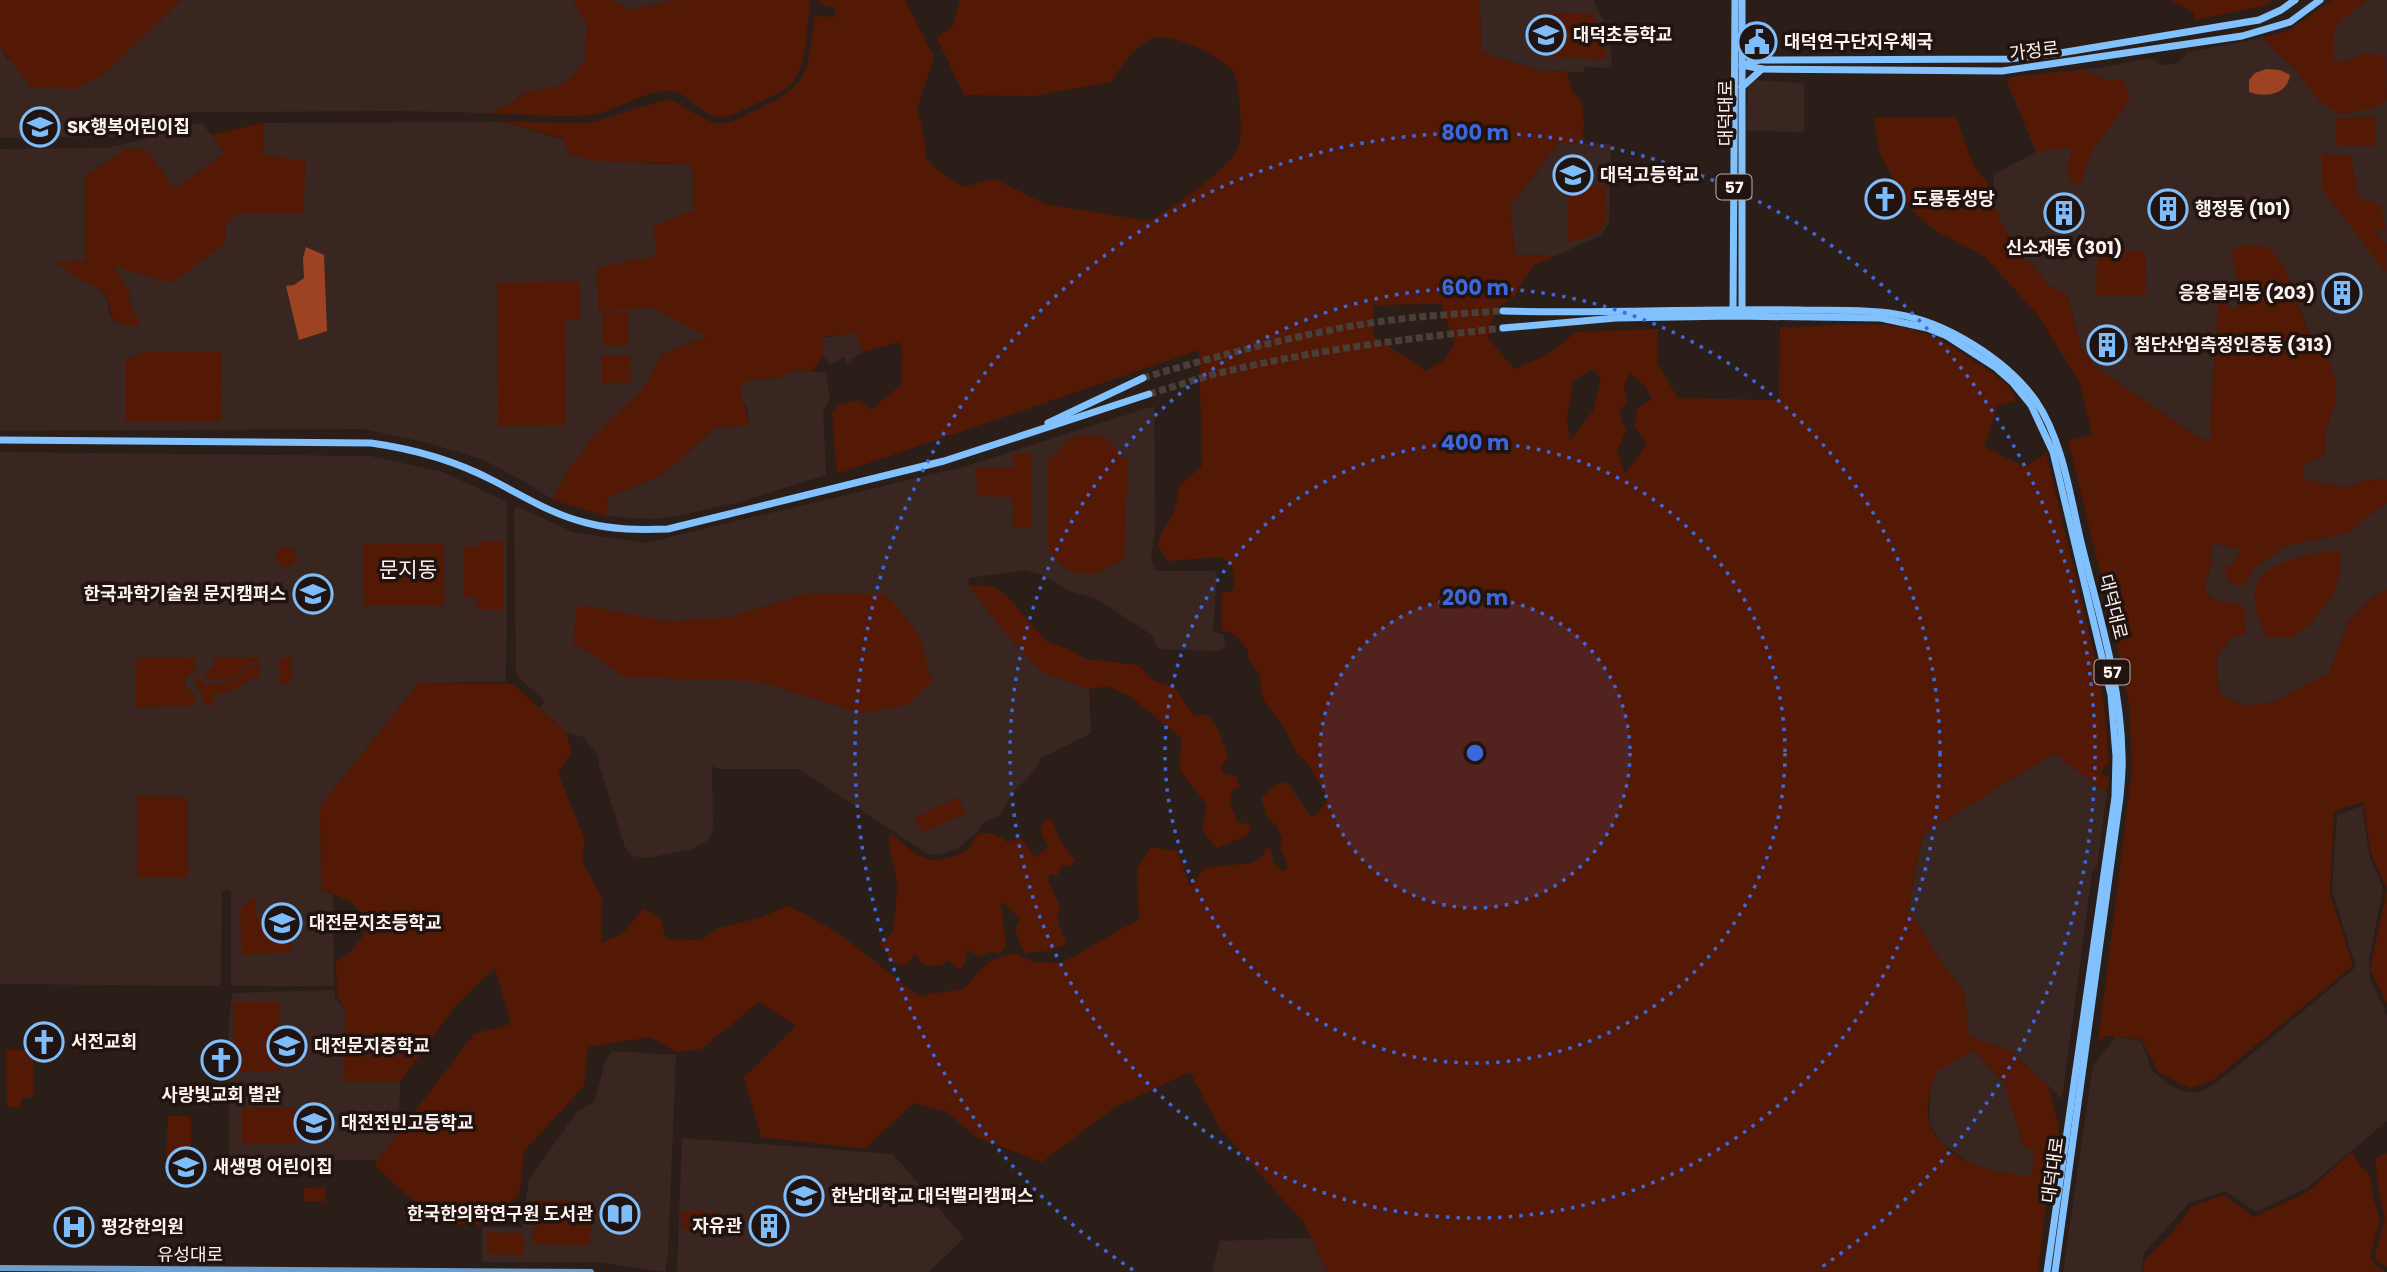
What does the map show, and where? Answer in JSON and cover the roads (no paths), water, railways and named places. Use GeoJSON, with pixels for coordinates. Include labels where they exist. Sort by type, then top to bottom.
{"type":"FeatureCollection","features":[{"type":"Feature","properties":{"kind":"main road","name":"대덕대로"},"geometry":{"type":"LineString","coordinates":[[1735,0],[1738,65],[1742,87],[1742,312]]}},
{"type":"Feature","properties":{"kind":"main road","name":"대덕대로"},"geometry":{"type":"LineString","coordinates":[[1742,0],[1738,65],[1733,312],[1896,314],[1951,332],[2009,372],[2025,388],[2046,419],[2056,443],[2107,648],[2119,710],[2123,755],[2120,797],[2055,1272]]}},
{"type":"Feature","properties":{"kind":"main road","name":"가정로"},"geometry":{"type":"LineString","coordinates":[[1738,65],[1760,60],[2031,57],[2259,20],[2295,0]]}},
{"type":"Feature","properties":{"kind":"main road","name":"가정로"},"geometry":{"type":"LineString","coordinates":[[1738,65],[1762,69],[2002,71],[2242,36],[2290,22],[2320,0]]}},
{"type":"Feature","properties":{"kind":"main road"},"geometry":{"type":"LineString","coordinates":[[1742,87],[1762,69]]}},
{"type":"Feature","properties":{"kind":"main road"},"geometry":{"type":"LineString","coordinates":[[1503,311],[1733,312]]}},
{"type":"Feature","properties":{"kind":"main road"},"geometry":{"type":"LineString","coordinates":[[1503,328],[1616,318],[1733,312]]}},
{"type":"Feature","properties":{"kind":"main road","name":"대덕대로"},"geometry":{"type":"LineString","coordinates":[[1742,312],[1881,318],[1907,322],[1947,336],[1995,367],[2013,383],[2037,415],[2053,452],[2108,677],[2116,756],[2115,797],[2047,1272]]}},
{"type":"Feature","properties":{"kind":"main road"},"geometry":{"type":"LineString","coordinates":[[1018,436],[1143,378]]}},
{"type":"Feature","properties":{"kind":"main road"},"geometry":{"type":"LineString","coordinates":[[0,440],[371,443],[418,451],[453,463],[566,517],[607,527],[668,529],[944,461],[1149,394]]}},
{"type":"Feature","properties":{"kind":"main road","name":"유성대로"},"geometry":{"type":"LineString","coordinates":[[0,1268],[591,1272]]}},
{"type":"Feature","properties":{"kind":"tunnel"},"geometry":{"type":"LineString","coordinates":[[1143,378],[1247,349],[1352,326],[1408,318],[1503,311]]}},
{"type":"Feature","properties":{"kind":"tunnel"},"geometry":{"type":"LineString","coordinates":[[1149,394],[1222,372],[1299,356],[1503,328]]}},
{"type":"Feature","properties":{"kind":"place","name":"대덕초등학교"},"geometry":{"type":"Point","coordinates":[1546,35]}},
{"type":"Feature","properties":{"kind":"place","name":"대덕연구단지우체국"},"geometry":{"type":"Point","coordinates":[1757,42]}},
{"type":"Feature","properties":{"kind":"place","name":"SK행복어린이집"},"geometry":{"type":"Point","coordinates":[40,127]}},
{"type":"Feature","properties":{"kind":"place","name":"대덕고등학교"},"geometry":{"type":"Point","coordinates":[1573,175]}},
{"type":"Feature","properties":{"kind":"place","name":"도룡동성당"},"geometry":{"type":"Point","coordinates":[1885,199]}},
{"type":"Feature","properties":{"kind":"place","name":"행정동 (101)"},"geometry":{"type":"Point","coordinates":[2168,209]}},
{"type":"Feature","properties":{"kind":"place","name":"신소재동 (301)"},"geometry":{"type":"Point","coordinates":[2064,213]}},
{"type":"Feature","properties":{"kind":"place","name":"응용물리동 (203)"},"geometry":{"type":"Point","coordinates":[2342,293]}},
{"type":"Feature","properties":{"kind":"place","name":"첨단산업측정인증동 (313)"},"geometry":{"type":"Point","coordinates":[2107,345]}},
{"type":"Feature","properties":{"kind":"place","name":"한국과학기술원 문지캠퍼스"},"geometry":{"type":"Point","coordinates":[313,594]}},
{"type":"Feature","properties":{"kind":"place","name":"대전문지초등학교"},"geometry":{"type":"Point","coordinates":[282,923]}},
{"type":"Feature","properties":{"kind":"place","name":"서전교회"},"geometry":{"type":"Point","coordinates":[44,1042]}},
{"type":"Feature","properties":{"kind":"place","name":"대전문지중학교"},"geometry":{"type":"Point","coordinates":[287,1046]}},
{"type":"Feature","properties":{"kind":"place","name":"사랑빛교회 별관"},"geometry":{"type":"Point","coordinates":[221,1060]}},
{"type":"Feature","properties":{"kind":"place","name":"대전전민고등학교"},"geometry":{"type":"Point","coordinates":[314,1123]}},
{"type":"Feature","properties":{"kind":"place","name":"새생명 어린이집"},"geometry":{"type":"Point","coordinates":[186,1167]}},
{"type":"Feature","properties":{"kind":"place","name":"한남대학교 대덕밸리캠퍼스"},"geometry":{"type":"Point","coordinates":[804,1196]}},
{"type":"Feature","properties":{"kind":"place","name":"한국한의학연구원 도서관"},"geometry":{"type":"Point","coordinates":[620,1214]}},
{"type":"Feature","properties":{"kind":"place","name":"자유관"},"geometry":{"type":"Point","coordinates":[769,1226]}},
{"type":"Feature","properties":{"kind":"place","name":"평강한의원"},"geometry":{"type":"Point","coordinates":[74,1227]}},
{"type":"Feature","properties":{"kind":"district","name":"문지동"},"geometry":{"type":"Point","coordinates":[408,570]}}]}
